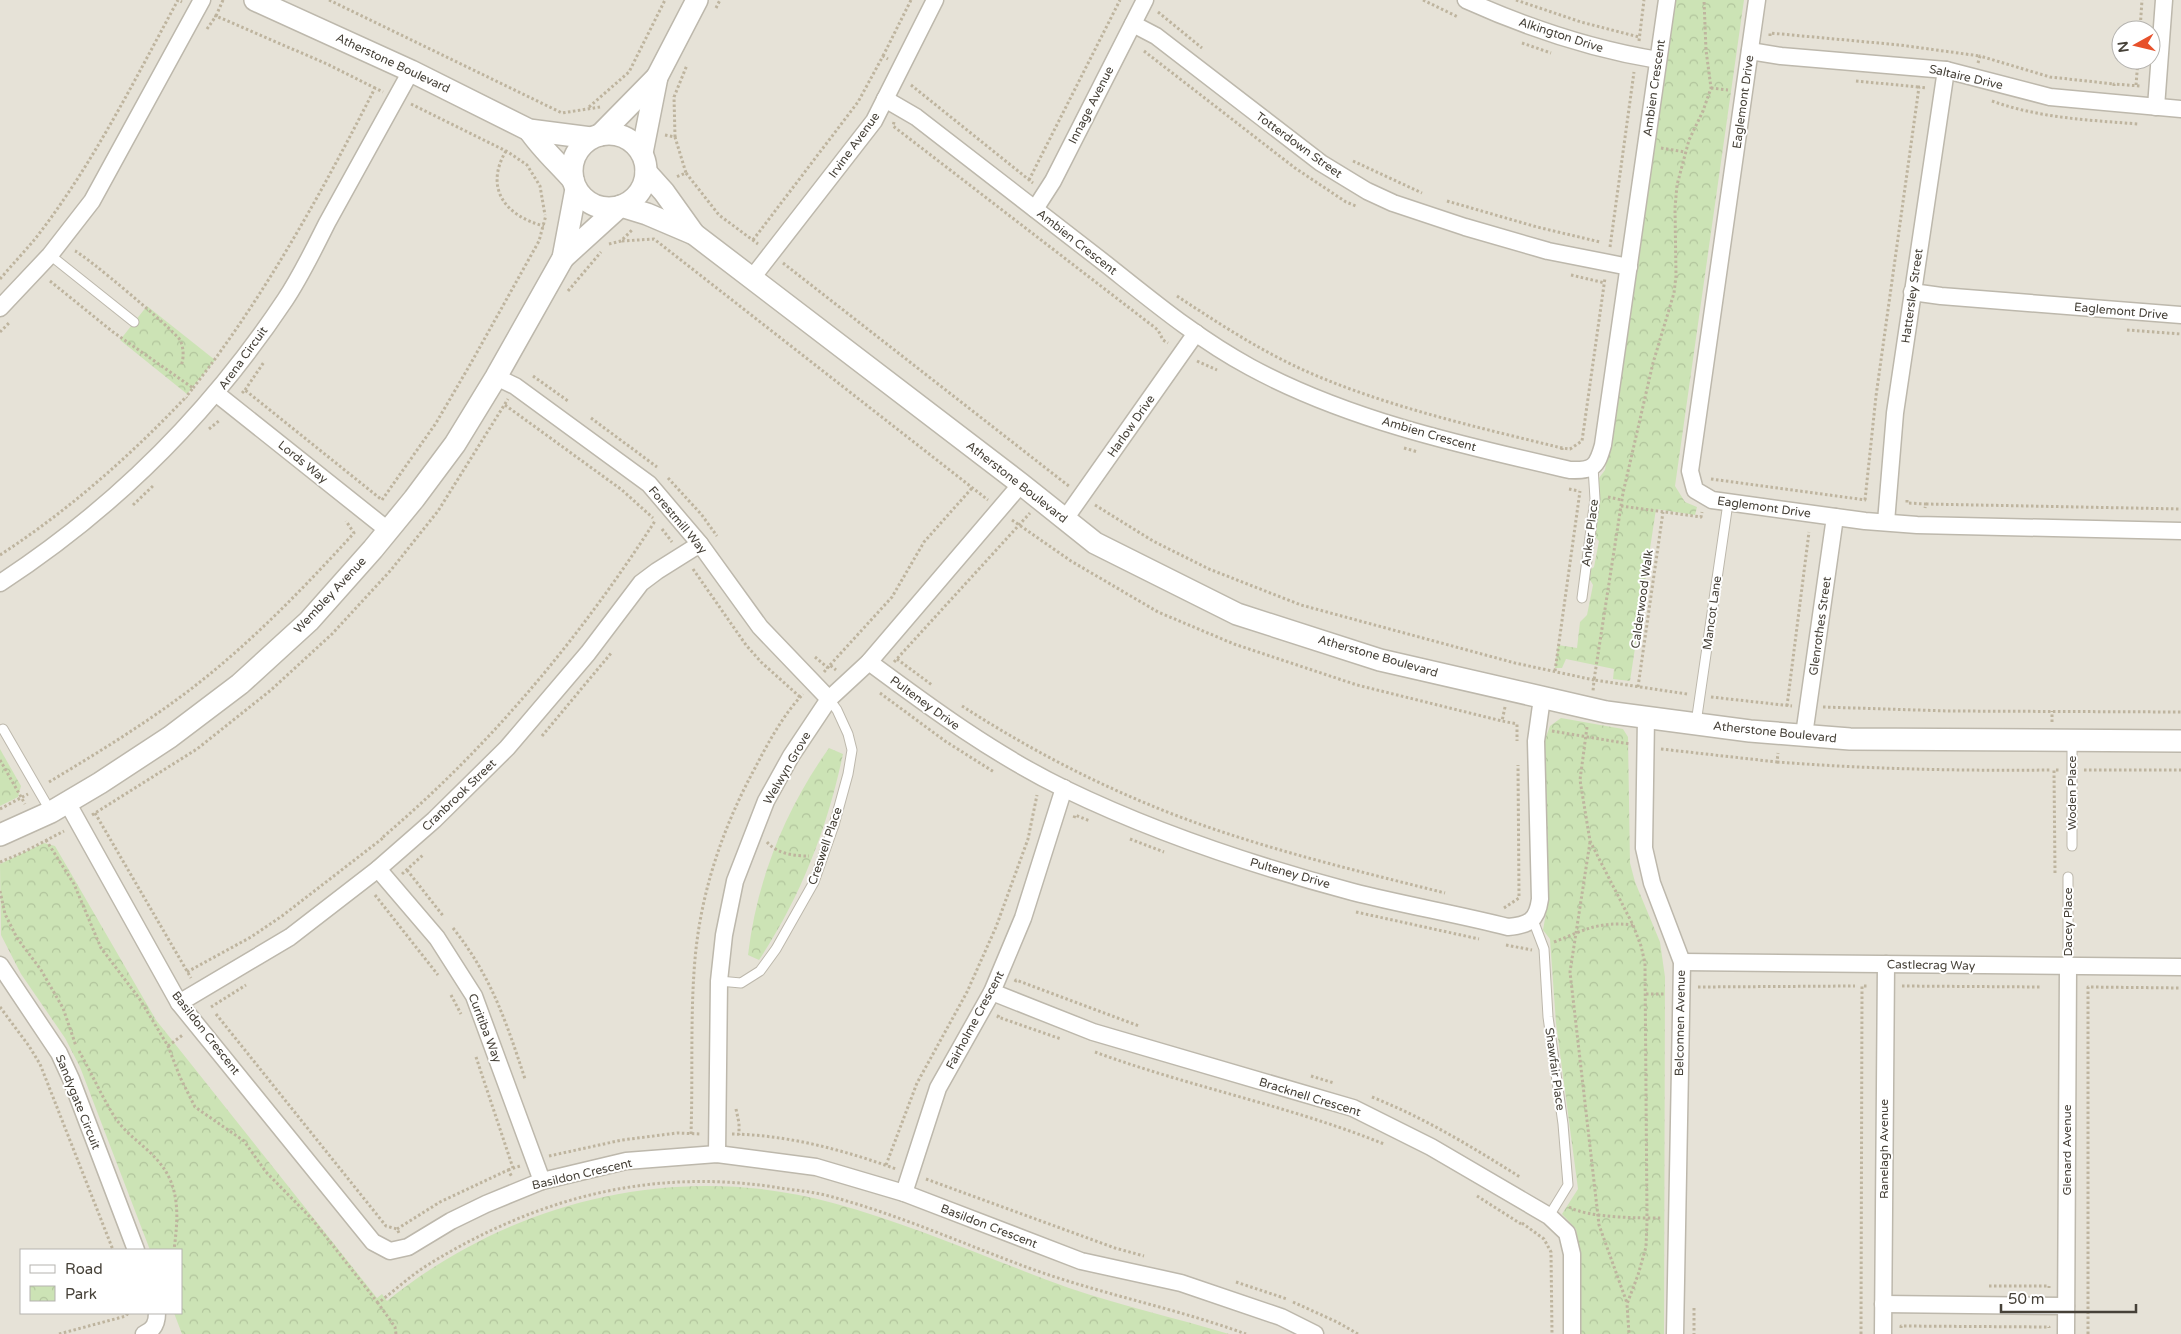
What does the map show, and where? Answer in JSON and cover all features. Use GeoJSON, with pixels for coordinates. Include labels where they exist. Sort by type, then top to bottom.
{"type":"FeatureCollection","features":[{"type":"Feature","properties":{"kind":"street"},"geometry":{"type":"LineString","coordinates":[[0,308],[50,256],[92,201],[202,0]]}},
{"type":"Feature","properties":{"kind":"street","name":"Atherstone Boulevard"},"geometry":{"type":"LineString","coordinates":[[255,0],[411,70],[529,130],[596,137]]}},
{"type":"Feature","properties":{"kind":"street"},"geometry":{"type":"LineString","coordinates":[[657,77],[596,137],[584,144],[573,160],[574,184],[582,197],[598,207],[620,207],[635,199],[641,191],[646,130],[657,77],[697,0]]}},
{"type":"Feature","properties":{"kind":"street","name":"Irvine Avenue"},"geometry":{"type":"LineString","coordinates":[[752,278],[866,132],[885,99],[935,0]]}},
{"type":"Feature","properties":{"kind":"street","name":"Innage Avenue"},"geometry":{"type":"LineString","coordinates":[[1035,209],[1145,0]]}},
{"type":"Feature","properties":{"kind":"street","name":"Alkington Drive"},"geometry":{"type":"LineString","coordinates":[[1466,0],[1559,36],[1627,55],[1658,60]]}},
{"type":"Feature","properties":{"kind":"street","name":"Ambien Crescent"},"geometry":{"type":"LineString","coordinates":[[885,99],[916,116],[1172,316],[1250,366],[1301,391],[1441,438],[1503,455],[1570,470],[1584,471],[1592,468],[1599,459],[1603,445],[1667,0]]}},
{"type":"Feature","properties":{"kind":"street","name":"Eaglemont Drive"},"geometry":{"type":"LineString","coordinates":[[1757,0],[1690,471],[1695,490],[1712,500],[1886,522],[1925,525],[2181,531]]}},
{"type":"Feature","properties":{"kind":"street"},"geometry":{"type":"LineString","coordinates":[[2156,107],[2164,0]]}},
{"type":"Feature","properties":{"kind":"street","name":"Totterdown Street"},"geometry":{"type":"LineString","coordinates":[[1133,24],[1156,36],[1321,163],[1367,191],[1401,206],[1465,228],[1548,251],[1629,267]]}},
{"type":"Feature","properties":{"kind":"street","name":"Saltaire Drive"},"geometry":{"type":"LineString","coordinates":[[1750,51],[1781,56],[1946,70],[2050,97],[2181,109]]}},
{"type":"Feature","properties":{"kind":"street","name":"Arena Circuit"},"geometry":{"type":"LineString","coordinates":[[0,583],[38,559],[100,509],[169,446],[217,394],[286,299],[411,70]]}},
{"type":"Feature","properties":{"kind":"street","name":"Hattersley Street"},"geometry":{"type":"LineString","coordinates":[[1886,522],[1895,413],[1946,70]]}},
{"type":"Feature","properties":{"kind":"street","name":"Atherstone Boulevard"},"geometry":{"type":"LineString","coordinates":[[529,130],[541,148],[557,161],[574,184]]}},
{"type":"Feature","properties":{"kind":"street"},"geometry":{"type":"LineString","coordinates":[[596,137],[620,135],[636,146],[644,163]]}},
{"type":"Feature","properties":{"kind":"street","name":"Atherstone Boulevard"},"geometry":{"type":"LineString","coordinates":[[644,163],[694,234]]}},
{"type":"Feature","properties":{"kind":"street","name":"Wembley Avenue"},"geometry":{"type":"LineString","coordinates":[[0,835],[51,811],[170,737],[240,684],[309,621],[389,531],[455,444],[496,377],[563,258],[574,184]]}},
{"type":"Feature","properties":{"kind":"street","name":"Atherstone Boulevard"},"geometry":{"type":"LineString","coordinates":[[620,207],[647,214],[694,234],[1094,543],[1237,614],[1380,660],[1590,708],[1696,724],[1850,739],[2181,741]]}},
{"type":"Feature","properties":{"kind":"street","name":"Wembley Avenue"},"geometry":{"type":"LineString","coordinates":[[563,258],[598,239],[620,207]]}},
{"type":"Feature","properties":{"kind":"street","name":"Eaglemont Drive"},"geometry":{"type":"LineString","coordinates":[[1912,292],[2181,316]]}},
{"type":"Feature","properties":{"kind":"street","name":"Harlow Drive"},"geometry":{"type":"LineString","coordinates":[[1065,520],[1196,332]]}},
{"type":"Feature","properties":{"kind":"street","name":"Forestmill Way"},"geometry":{"type":"LineString","coordinates":[[496,377],[515,386],[649,484],[700,544],[760,627],[829,699]]}},
{"type":"Feature","properties":{"kind":"street","name":"Lords Way"},"geometry":{"type":"LineString","coordinates":[[217,394],[389,531]]}},
{"type":"Feature","properties":{"kind":"street","name":"Welwyn Grove"},"geometry":{"type":"LineString","coordinates":[[717,1154],[718,981],[724,935],[735,881],[766,801],[790,756],[829,699],[869,662],[1020,484]]}},
{"type":"Feature","properties":{"kind":"street","name":"Glenrothes Street"},"geometry":{"type":"LineString","coordinates":[[1804,735],[1835,517]]}},
{"type":"Feature","properties":{"kind":"street","name":"Cranbrook Street"},"geometry":{"type":"LineString","coordinates":[[180,1003],[290,937],[378,869],[434,820],[507,748],[588,653],[641,583],[700,544]]}},
{"type":"Feature","properties":{"kind":"street","name":"Pulteney Drive"},"geometry":{"type":"LineString","coordinates":[[869,662],[979,741],[1064,788],[1132,819],[1247,860],[1353,892],[1508,927],[1522,926],[1533,920]]}},
{"type":"Feature","properties":{"kind":"street"},"geometry":{"type":"LineString","coordinates":[[1533,920],[1539,910],[1540,899],[1536,741],[1542,698]]}},
{"type":"Feature","properties":{"kind":"street","name":"Belconnen Avenue"},"geometry":{"type":"LineString","coordinates":[[1646,717],[1644,848],[1652,883],[1687,962],[1675,1334]]}},
{"type":"Feature","properties":{"kind":"street","name":"Fairholme Crescent"},"geometry":{"type":"LineString","coordinates":[[912,1196],[938,1088],[992,992],[1023,918],[1064,788]]}},
{"type":"Feature","properties":{"kind":"street","name":"Basildon Crescent"},"geometry":{"type":"LineString","coordinates":[[51,811],[79,822],[180,1003],[373,1242],[390,1251],[408,1247],[451,1221],[542,1181],[626,1161],[717,1154],[816,1167],[912,1196],[1081,1261],[1181,1283],[1280,1318],[1315,1334]]}},
{"type":"Feature","properties":{"kind":"street","name":"Curitiba Way"},"geometry":{"type":"LineString","coordinates":[[378,869],[437,938],[474,996],[542,1181]]}},
{"type":"Feature","properties":{"kind":"street","name":"Castlecrag Way"},"geometry":{"type":"LineString","coordinates":[[1687,962],[2181,968]]}},
{"type":"Feature","properties":{"kind":"street","name":"Ranelagh Avenue"},"geometry":{"type":"LineString","coordinates":[[1883,1334],[1886,964]]}},
{"type":"Feature","properties":{"kind":"street","name":"Sandygate Circuit"},"geometry":{"type":"LineString","coordinates":[[0,965],[59,1053],[136,1249]]}},
{"type":"Feature","properties":{"kind":"street","name":"Glenard Avenue"},"geometry":{"type":"LineString","coordinates":[[2066,1334],[2068,967]]}},
{"type":"Feature","properties":{"kind":"street","name":"Bracknell Crescent"},"geometry":{"type":"LineString","coordinates":[[992,992],[1093,1032],[1353,1108],[1431,1147],[1549,1216],[1567,1233],[1572,1254],[1572,1334]]}},
{"type":"Feature","properties":{"kind":"street"},"geometry":{"type":"LineString","coordinates":[[1883,1304],[2066,1306]]}},
{"type":"Feature","properties":{"kind":"street"},"geometry":{"type":"LineString","coordinates":[[144,1334],[151,1331],[155,1324],[157,1314]]}},
{"type":"Feature","properties":{"kind":"lane"},"geometry":{"type":"LineString","coordinates":[[50,256],[134,322]]}},
{"type":"Feature","properties":{"kind":"lane","name":"Anker Place"},"geometry":{"type":"LineString","coordinates":[[1582,598],[1595,499],[1592,468]]}},
{"type":"Feature","properties":{"kind":"lane","name":"Mancot Lane"},"geometry":{"type":"LineString","coordinates":[[1696,724],[1728,502]]}},
{"type":"Feature","properties":{"kind":"lane","name":"Creswell Place"},"geometry":{"type":"LineString","coordinates":[[718,981],[741,983],[760,971],[776,949],[814,882],[848,774],[852,750],[848,734],[837,710],[829,699]]}},
{"type":"Feature","properties":{"kind":"lane"},"geometry":{"type":"LineString","coordinates":[[3,729],[51,811]]}},
{"type":"Feature","properties":{"kind":"lane","name":"Woden Place"},"geometry":{"type":"LineString","coordinates":[[2072,741],[2072,846]]}},
{"type":"Feature","properties":{"kind":"lane","name":"Dacey Place"},"geometry":{"type":"LineString","coordinates":[[2068,877],[2068,967]]}},
{"type":"Feature","properties":{"kind":"lane","name":"Shawfair Place"},"geometry":{"type":"LineString","coordinates":[[1533,920],[1544,949],[1548,1017],[1563,1124],[1568,1185],[1549,1216]]}},
{"type":"Feature","properties":{"kind":"path"},"geometry":{"type":"LineString","coordinates":[[0,279],[35,239],[94,152],[178,0]]}},
{"type":"Feature","properties":{"kind":"path"},"geometry":{"type":"LineString","coordinates":[[0,809],[38,789],[134,729],[204,678],[278,613],[354,533],[436,423],[530,260],[544,226],[545,215],[540,186],[527,165],[506,151],[327,64],[216,16],[223,0]]}},
{"type":"Feature","properties":{"kind":"path"},"geometry":{"type":"LineString","coordinates":[[329,0],[562,113],[598,106],[618,116]]}},
{"type":"Feature","properties":{"kind":"path"},"geometry":{"type":"LineString","coordinates":[[588,108],[629,72],[665,0]]}},
{"type":"Feature","properties":{"kind":"path"},"geometry":{"type":"LineString","coordinates":[[712,15],[720,0]]}},
{"type":"Feature","properties":{"kind":"path"},"geometry":{"type":"LineString","coordinates":[[753,240],[858,102],[911,0]]}},
{"type":"Feature","properties":{"kind":"path"},"geometry":{"type":"LineString","coordinates":[[1029,180],[1120,0]]}},
{"type":"Feature","properties":{"kind":"path"},"geometry":{"type":"LineString","coordinates":[[1516,0],[1581,22],[1639,37]]}},
{"type":"Feature","properties":{"kind":"path"},"geometry":{"type":"LineString","coordinates":[[1627,1304],[1646,1247],[1645,963],[1633,926],[1590,841],[1580,780],[1623,493],[1653,363],[1674,293],[1676,276],[1675,208],[1677,185],[1689,140],[1703,111],[1711,88],[1706,50],[1704,0]]}},
{"type":"Feature","properties":{"kind":"path"},"geometry":{"type":"LineString","coordinates":[[2141,20],[2142,0]]}},
{"type":"Feature","properties":{"kind":"path"},"geometry":{"type":"LineString","coordinates":[[1158,12],[1204,49]]}},
{"type":"Feature","properties":{"kind":"path"},"geometry":{"type":"LineString","coordinates":[[883,56],[916,73],[911,86],[1045,193]]}},
{"type":"Feature","properties":{"kind":"path"},"geometry":{"type":"LineString","coordinates":[[688,62],[674,97],[675,137],[686,173],[719,215],[771,253],[1082,496],[1153,541],[1209,569],[1301,605],[1515,662],[1638,688],[1787,706],[1825,708],[2181,712]]}},
{"type":"Feature","properties":{"kind":"path"},"geometry":{"type":"LineString","coordinates":[[2136,85],[2137,70]]}},
{"type":"Feature","properties":{"kind":"path"},"geometry":{"type":"LineString","coordinates":[[193,388],[226,347],[256,301],[297,232],[375,88]]}},
{"type":"Feature","properties":{"kind":"path"},"geometry":{"type":"LineString","coordinates":[[646,130],[675,137]]}},
{"type":"Feature","properties":{"kind":"path"},"geometry":{"type":"LineString","coordinates":[[506,151],[499,162],[497,173],[500,197],[519,217],[544,226]]}},
{"type":"Feature","properties":{"kind":"path"},"geometry":{"type":"LineString","coordinates":[[1345,157],[1388,179],[1428,196]]}},
{"type":"Feature","properties":{"kind":"path"},"geometry":{"type":"LineString","coordinates":[[664,192],[675,177],[686,173]]}},
{"type":"Feature","properties":{"kind":"path"},"geometry":{"type":"LineString","coordinates":[[1438,198],[1537,227],[1610,244]]}},
{"type":"Feature","properties":{"kind":"path"},"geometry":{"type":"LineString","coordinates":[[564,297],[598,239],[621,241],[647,214]]}},
{"type":"Feature","properties":{"kind":"path"},"geometry":{"type":"LineString","coordinates":[[545,215],[559,217],[569,224]]}},
{"type":"Feature","properties":{"kind":"path"},"geometry":{"type":"LineString","coordinates":[[1172,293],[1252,344],[1323,379],[1384,400],[1481,428],[1562,448]]}},
{"type":"Feature","properties":{"kind":"path"},"geometry":{"type":"LineString","coordinates":[[2122,329],[2181,334]]}},
{"type":"Feature","properties":{"kind":"path"},"geometry":{"type":"LineString","coordinates":[[0,862],[46,840],[95,813],[197,749],[271,690],[332,634],[394,566],[438,511],[515,386]]}},
{"type":"Feature","properties":{"kind":"path"},"geometry":{"type":"LineString","coordinates":[[0,556],[40,529],[101,480],[153,432],[186,397],[216,423]]}},
{"type":"Feature","properties":{"kind":"path"},"geometry":{"type":"LineString","coordinates":[[505,405],[622,490],[655,520],[746,645],[800,697]]}},
{"type":"Feature","properties":{"kind":"path"},"geometry":{"type":"LineString","coordinates":[[830,665],[892,597],[924,542],[972,488]]}},
{"type":"Feature","properties":{"kind":"path"},"geometry":{"type":"LineString","coordinates":[[1907,494],[1907,503],[2181,509]]}},
{"type":"Feature","properties":{"kind":"path"},"geometry":{"type":"LineString","coordinates":[[1925,525],[1926,504]]}},
{"type":"Feature","properties":{"kind":"path","name":"Calderwood Walk"},"geometry":{"type":"LineString","coordinates":[[1638,688],[1663,512]]}},
{"type":"Feature","properties":{"kind":"path"},"geometry":{"type":"LineString","coordinates":[[187,972],[251,937],[282,916],[383,837],[456,771],[527,695],[572,640],[612,586],[655,520]]}},
{"type":"Feature","properties":{"kind":"path"},"geometry":{"type":"LineString","coordinates":[[1787,706],[1809,532]]}},
{"type":"Feature","properties":{"kind":"path"},"geometry":{"type":"LineString","coordinates":[[354,533],[394,566]]}},
{"type":"Feature","properties":{"kind":"path"},"geometry":{"type":"LineString","coordinates":[[897,659],[935,687]]}},
{"type":"Feature","properties":{"kind":"path"},"geometry":{"type":"LineString","coordinates":[[1825,708],[1826,698]]}},
{"type":"Feature","properties":{"kind":"path"},"geometry":{"type":"LineString","coordinates":[[959,704],[1044,754],[1130,797],[1201,824],[1333,866],[1448,894]]}},
{"type":"Feature","properties":{"kind":"path"},"geometry":{"type":"LineString","coordinates":[[0,760],[21,797],[51,811],[46,840],[74,884],[101,948],[139,998],[168,1046],[180,1077],[195,1107],[244,1142],[266,1172],[312,1219],[378,1303],[395,1327],[396,1334]]}},
{"type":"Feature","properties":{"kind":"path"},"geometry":{"type":"LineString","coordinates":[[1777,762],[1929,770],[2051,770]]}},
{"type":"Feature","properties":{"kind":"path"},"geometry":{"type":"LineString","coordinates":[[2055,879],[2054,770],[2181,770]]}},
{"type":"Feature","properties":{"kind":"path"},"geometry":{"type":"LineString","coordinates":[[886,1165],[917,1084],[967,992],[996,926],[1028,839],[1038,795]]}},
{"type":"Feature","properties":{"kind":"path"},"geometry":{"type":"LineString","coordinates":[[95,813],[200,992],[386,1226],[397,1229],[408,1247]]}},
{"type":"Feature","properties":{"kind":"path"},"geometry":{"type":"LineString","coordinates":[[1072,825],[1075,815],[1094,823]]}},
{"type":"Feature","properties":{"kind":"path"},"geometry":{"type":"LineString","coordinates":[[756,828],[771,846],[793,856],[823,856]]}},
{"type":"Feature","properties":{"kind":"path"},"geometry":{"type":"LineString","coordinates":[[1121,835],[1166,852]]}},
{"type":"Feature","properties":{"kind":"path"},"geometry":{"type":"LineString","coordinates":[[383,837],[410,866]]}},
{"type":"Feature","properties":{"kind":"path"},"geometry":{"type":"LineString","coordinates":[[1590,841],[1570,972],[1599,1225],[1627,1304],[1630,1334]]}},
{"type":"Feature","properties":{"kind":"path"},"geometry":{"type":"LineString","coordinates":[[0,891],[5,914],[17,938],[41,970],[63,1008],[76,1048],[113,1115],[129,1136],[159,1162],[174,1185],[178,1222],[174,1249]]}},
{"type":"Feature","properties":{"kind":"path"},"geometry":{"type":"LineString","coordinates":[[375,895],[443,982]]}},
{"type":"Feature","properties":{"kind":"path"},"geometry":{"type":"LineString","coordinates":[[1494,906],[1504,908]]}},
{"type":"Feature","properties":{"kind":"path"},"geometry":{"type":"LineString","coordinates":[[1354,912],[1487,941]]}},
{"type":"Feature","properties":{"kind":"path"},"geometry":{"type":"LineString","coordinates":[[1687,962],[1696,987],[1696,994]]}},
{"type":"Feature","properties":{"kind":"path"},"geometry":{"type":"LineString","coordinates":[[1016,980],[1019,972]]}},
{"type":"Feature","properties":{"kind":"path"},"geometry":{"type":"LineString","coordinates":[[1696,987],[1855,986]]}},
{"type":"Feature","properties":{"kind":"path"},"geometry":{"type":"LineString","coordinates":[[1902,986],[2041,987]]}},
{"type":"Feature","properties":{"kind":"path"},"geometry":{"type":"LineString","coordinates":[[2088,1334],[2088,987],[2181,988]]}},
{"type":"Feature","properties":{"kind":"path"},"geometry":{"type":"LineString","coordinates":[[448,989],[464,1022]]}},
{"type":"Feature","properties":{"kind":"path"},"geometry":{"type":"LineString","coordinates":[[0,1008],[29,1046],[40,1064],[113,1249]]}},
{"type":"Feature","properties":{"kind":"path"},"geometry":{"type":"LineString","coordinates":[[198,1025],[216,1014]]}},
{"type":"Feature","properties":{"kind":"path"},"geometry":{"type":"LineString","coordinates":[[994,1026],[998,1017]]}},
{"type":"Feature","properties":{"kind":"path"},"geometry":{"type":"LineString","coordinates":[[476,1055],[513,1168]]}},
{"type":"Feature","properties":{"kind":"path"},"geometry":{"type":"LineString","coordinates":[[912,1196],[928,1170]]}},
{"type":"Feature","properties":{"kind":"path"},"geometry":{"type":"LineString","coordinates":[[378,1303],[424,1268],[470,1240],[524,1215],[569,1199],[651,1184],[736,1182],[832,1197],[893,1216],[1032,1269],[1246,1334]]}},
{"type":"Feature","properties":{"kind":"path"},"geometry":{"type":"LineString","coordinates":[[1694,1305],[1694,1334]]}},
{"type":"Feature","properties":{"kind":"path"},"geometry":{"type":"LineString","coordinates":[[59,1334],[126,1316],[127,1314]]}},
{"type":"Feature","properties":{"kind":"path"},"geometry":{"type":"LineString","coordinates":[[1901,1334],[1901,1326],[2049,1326],[2049,1334]]}},
{"type":"Feature","properties":{"kind":"shaded area"},"geometry":{"type":"Polygon","coordinates":[[[0,0],[2181,0],[2181,1334],[0,1334],[0,0]]]}},
{"type":"Feature","properties":{"kind":"green space"},"geometry":{"type":"Polygon","coordinates":[[[1672,0],[1744,0],[1675,486],[1685,502],[1697,507],[1695,515],[1656,509],[1630,681],[1613,679],[1614,669],[1566,659],[1562,668],[1555,668],[1558,645],[1577,648],[1580,622],[1587,615],[1593,585],[1589,578],[1590,570],[1594,567],[1599,541],[1595,537],[1600,502],[1599,478],[1605,470],[1672,0]]]}},
{"type":"Feature","properties":{"kind":"green space"},"geometry":{"type":"Polygon","coordinates":[[[147,306],[215,360],[187,394],[120,340],[147,306]]]}},
{"type":"Feature","properties":{"kind":"green space"},"geometry":{"type":"Polygon","coordinates":[[[1561,718],[1623,729],[1628,737],[1630,863],[1635,882],[1660,942],[1665,977],[1664,1334],[1578,1334],[1578,1241],[1576,1229],[1562,1214],[1578,1189],[1556,1023],[1550,939],[1543,930],[1546,913],[1544,742],[1550,726],[1561,718]]]}},
{"type":"Feature","properties":{"kind":"green space"},"geometry":{"type":"Polygon","coordinates":[[[829,748],[843,754],[829,809],[800,886],[788,911],[759,960],[748,955],[758,899],[766,872],[786,821],[813,772],[829,748]]]}},
{"type":"Feature","properties":{"kind":"green space"},"geometry":{"type":"Polygon","coordinates":[[[0,749],[21,786],[18,797],[0,806],[0,749]]]}},
{"type":"Feature","properties":{"kind":"green space"},"geometry":{"type":"Polygon","coordinates":[[[44,843],[55,846],[156,1020],[377,1298],[382,1294],[387,1301],[436,1266],[487,1237],[542,1214],[598,1198],[656,1188],[715,1186],[774,1191],[833,1203],[923,1232],[1069,1288],[1229,1334],[182,1334],[174,1314],[182,1314],[182,1249],[150,1249],[80,1067],[65,1038],[21,974],[1,935],[0,864],[44,843]]]}}]}
